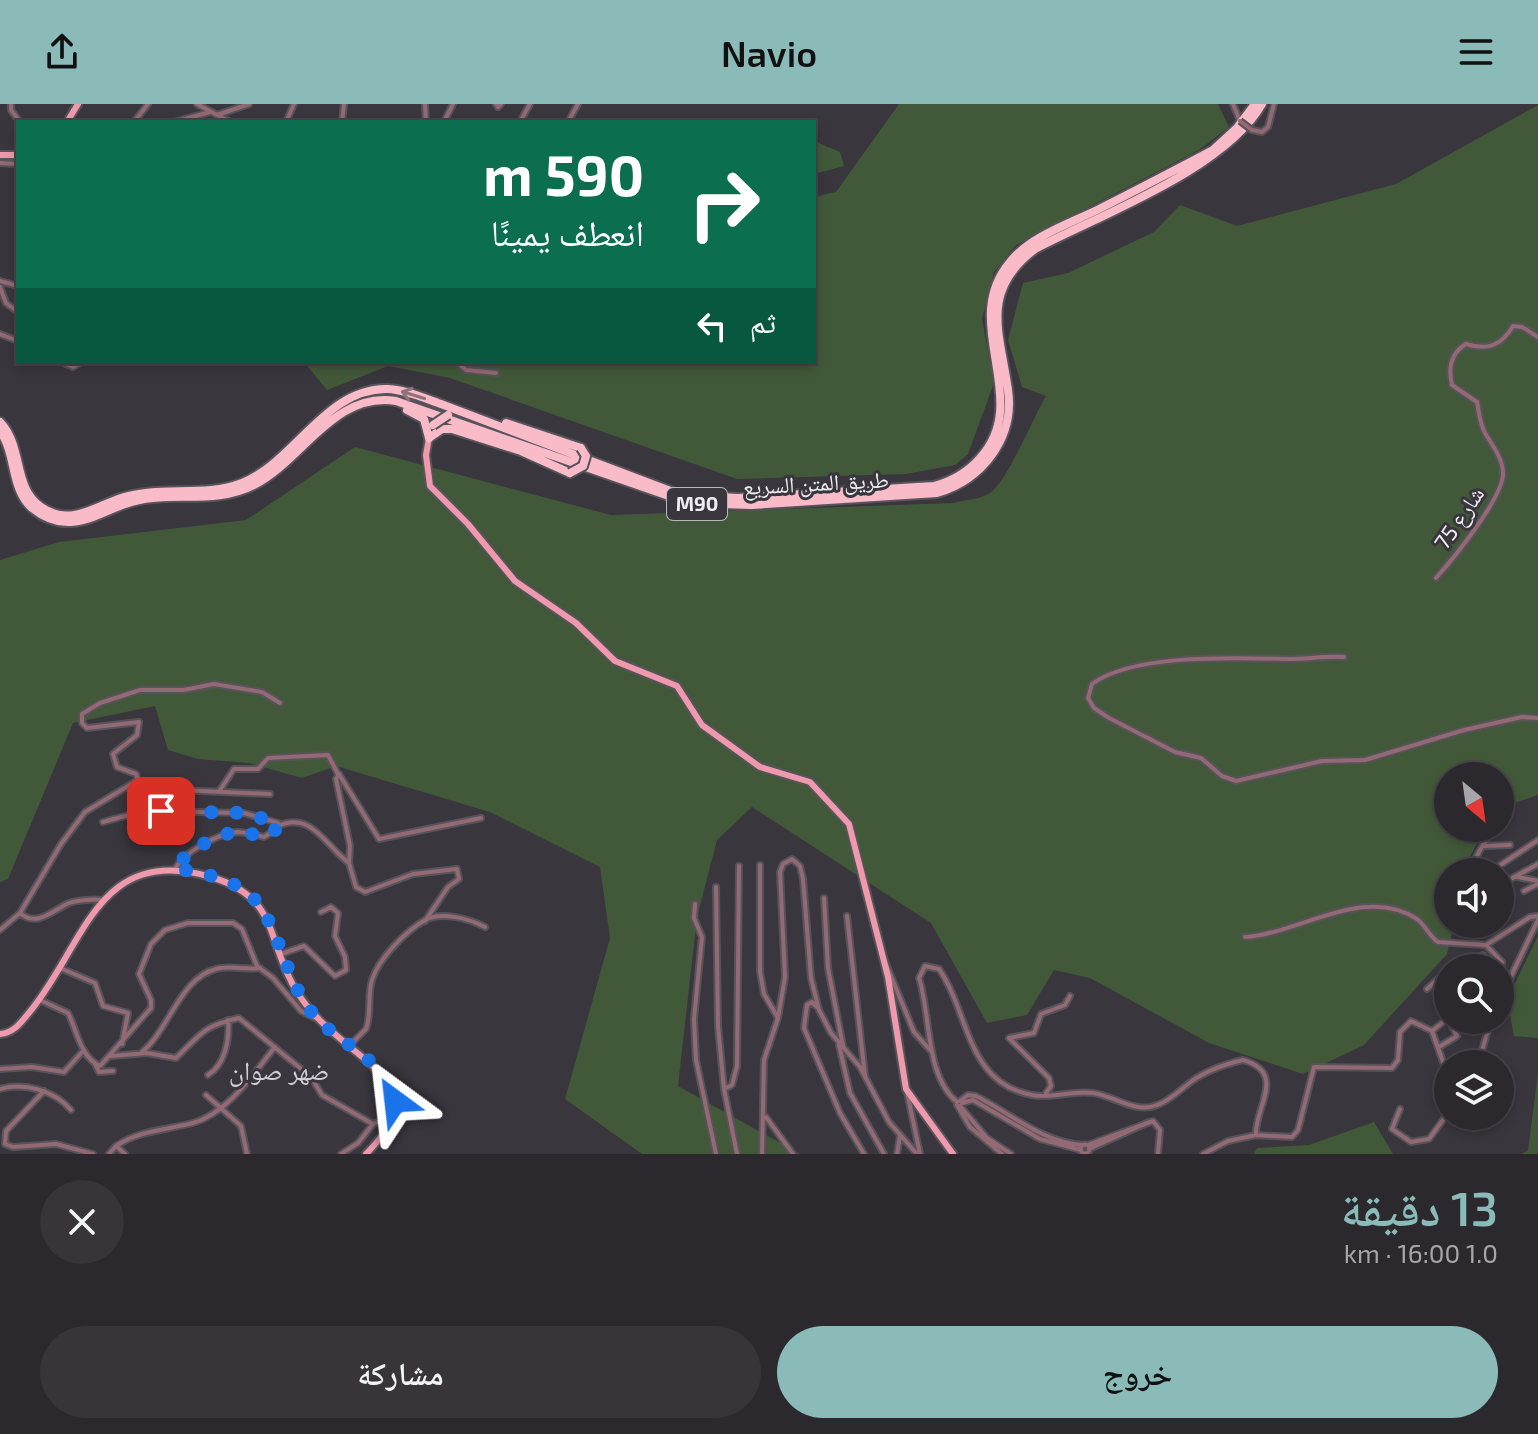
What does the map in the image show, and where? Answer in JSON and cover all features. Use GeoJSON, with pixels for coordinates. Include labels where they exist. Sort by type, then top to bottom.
{"type":"FeatureCollection","features":[{"type":"Feature","properties":{"kind":"highway","name":"طريق المتن السريع"},"geometry":{"type":"LineString","coordinates":[[0,422],[15,443],[22,483],[31,498],[46,510],[68,516],[138,494],[203,491],[240,484],[273,466],[341,404],[367,391],[406,392],[667,491],[699,497],[907,489],[956,478],[985,453],[1000,426],[1002,391],[991,341],[989,310],[996,286],[1010,262],[1038,240],[1213,150],[1237,128],[1255,104]]}},
{"type":"Feature","properties":{"kind":"highway","name":"طريق المتن السريع"},"geometry":{"type":"LineString","coordinates":[[351,407],[376,400],[396,401],[553,454],[675,501],[710,505],[920,495],[961,483],[992,456],[1009,417],[1008,389],[996,322],[1001,292],[1012,271],[1035,249],[1217,155],[1242,132],[1262,104]]}},
{"type":"Feature","properties":{"kind":"highway"},"geometry":{"type":"LineString","coordinates":[[0,431],[11,451],[18,487],[28,504],[50,519],[73,522],[140,500],[206,498],[244,489],[279,469],[351,407],[381,405],[405,409],[422,417],[430,431]]}},
{"type":"Feature","properties":{"kind":"highway"},"geometry":{"type":"LineString","coordinates":[[430,431],[448,415],[522,440],[537,441]]}},
{"type":"Feature","properties":{"kind":"highway"},"geometry":{"type":"LineString","coordinates":[[430,431],[447,428],[521,451],[570,473],[583,466],[586,456],[581,448],[504,423],[484,420]]}},
{"type":"Feature","properties":{"kind":"highway"},"geometry":{"type":"LineString","coordinates":[[521,451],[553,454]]}},
{"type":"Feature","properties":{"kind":"main road"},"geometry":{"type":"LineString","coordinates":[[430,431],[426,455],[430,486],[468,524],[515,581],[576,623],[615,661],[677,686],[702,725],[760,767],[801,777],[828,798],[854,833],[884,962],[906,1089],[953,1154]]}},
{"type":"Feature","properties":{"kind":"main road"},"geometry":{"type":"LineString","coordinates":[[0,1034],[14,1030],[40,1000],[103,900],[137,876],[175,869],[220,880],[247,892],[262,910],[295,989],[316,1018],[387,1079],[394,1095],[394,1114],[386,1131],[366,1154]]}},
{"type":"Feature","properties":{"kind":"street"},"geometry":{"type":"LineString","coordinates":[[136,120],[148,104]]}},
{"type":"Feature","properties":{"kind":"street"},"geometry":{"type":"LineString","coordinates":[[197,104],[227,120]]}},
{"type":"Feature","properties":{"kind":"street"},"geometry":{"type":"LineString","coordinates":[[183,120],[249,104]]}},
{"type":"Feature","properties":{"kind":"street"},"geometry":{"type":"LineString","coordinates":[[1233,104],[1240,121],[1252,130],[1262,132],[1268,127],[1274,104]]}},
{"type":"Feature","properties":{"kind":"street"},"geometry":{"type":"LineString","coordinates":[[521,120],[528,105]]}},
{"type":"Feature","properties":{"kind":"street"},"geometry":{"type":"LineString","coordinates":[[0,287],[6,303],[16,310]]}},
{"type":"Feature","properties":{"kind":"street","name":"شارع 75"},"geometry":{"type":"LineString","coordinates":[[1436,578],[1476,527],[1502,482],[1503,472],[1497,452],[1483,431],[1477,402],[1452,385],[1450,373],[1453,357],[1466,344],[1490,347],[1505,340],[1513,326],[1522,327],[1538,337]]}},
{"type":"Feature","properties":{"kind":"street"},"geometry":{"type":"LineString","coordinates":[[459,364],[466,370],[496,373]]}},
{"type":"Feature","properties":{"kind":"street"},"geometry":{"type":"LineString","coordinates":[[1344,657],[1321,654],[1300,659],[1211,657],[1123,670],[1092,684],[1088,698],[1094,708],[1109,718],[1175,752],[1201,758],[1222,776],[1236,781],[1322,761],[1365,760],[1464,730],[1522,717],[1538,718]]}},
{"type":"Feature","properties":{"kind":"street"},"geometry":{"type":"LineString","coordinates":[[0,930],[20,913],[61,844],[85,812],[138,780],[136,774],[117,767],[113,754],[137,735],[139,722],[87,728],[82,724],[82,714],[100,703],[140,690],[183,690],[214,684],[262,692],[280,703]]}},
{"type":"Feature","properties":{"kind":"street"},"geometry":{"type":"LineString","coordinates":[[220,790],[234,769],[258,769],[268,758],[328,755],[338,774],[351,855],[349,863]]}},
{"type":"Feature","properties":{"kind":"street"},"geometry":{"type":"LineString","coordinates":[[338,774],[344,777],[379,839],[481,818]]}},
{"type":"Feature","properties":{"kind":"street"},"geometry":{"type":"LineString","coordinates":[[143,811],[168,792],[220,790],[270,794]]}},
{"type":"Feature","properties":{"kind":"street"},"geometry":{"type":"LineString","coordinates":[[103,822],[143,811],[244,813],[276,821],[278,826]]}},
{"type":"Feature","properties":{"kind":"street"},"geometry":{"type":"LineString","coordinates":[[175,869],[183,858],[218,838],[241,832],[264,837],[287,823],[319,830],[349,863],[356,887],[365,892],[413,874],[457,869],[459,879],[448,887],[425,921],[378,967],[370,987],[369,1022],[349,1046]]}},
{"type":"Feature","properties":{"kind":"street"},"geometry":{"type":"LineString","coordinates":[[1511,858],[1538,840]]}},
{"type":"Feature","properties":{"kind":"street"},"geometry":{"type":"LineString","coordinates":[[1477,858],[1486,842]]}},
{"type":"Feature","properties":{"kind":"street"},"geometry":{"type":"LineString","coordinates":[[1484,846],[1510,845]]}},
{"type":"Feature","properties":{"kind":"street"},"geometry":{"type":"LineString","coordinates":[[762,1154],[766,1117],[764,1060],[778,1018],[785,977],[780,872],[787,860],[796,861],[803,879],[811,978],[819,1008],[838,1043],[850,1093],[884,1154]]}},
{"type":"Feature","properties":{"kind":"street"},"geometry":{"type":"LineString","coordinates":[[1516,877],[1538,864]]}},
{"type":"Feature","properties":{"kind":"street"},"geometry":{"type":"LineString","coordinates":[[760,865],[760,972],[764,994],[778,1018]]}},
{"type":"Feature","properties":{"kind":"street"},"geometry":{"type":"LineString","coordinates":[[724,1089],[732,1085],[737,1066],[739,866]]}},
{"type":"Feature","properties":{"kind":"street"},"geometry":{"type":"LineString","coordinates":[[1516,877],[1538,883]]}},
{"type":"Feature","properties":{"kind":"street"},"geometry":{"type":"LineString","coordinates":[[1524,891],[1538,883]]}},
{"type":"Feature","properties":{"kind":"street"},"geometry":{"type":"LineString","coordinates":[[716,887],[718,1026],[724,1089],[737,1154]]}},
{"type":"Feature","properties":{"kind":"street"},"geometry":{"type":"LineString","coordinates":[[824,898],[828,968],[844,1048]]}},
{"type":"Feature","properties":{"kind":"street"},"geometry":{"type":"LineString","coordinates":[[20,913],[25,917],[40,918],[71,902],[103,900]]}},
{"type":"Feature","properties":{"kind":"street"},"geometry":{"type":"LineString","coordinates":[[695,904],[694,918],[702,937],[694,1019],[696,1060],[716,1154]]}},
{"type":"Feature","properties":{"kind":"street"},"geometry":{"type":"LineString","coordinates":[[281,954],[304,946],[335,976],[346,970],[345,957],[335,936],[338,913],[331,907],[321,912]]}},
{"type":"Feature","properties":{"kind":"street"},"geometry":{"type":"LineString","coordinates":[[1245,937],[1305,920],[1371,908],[1413,917],[1438,942],[1486,945],[1530,917],[1538,918],[1514,969]]}},
{"type":"Feature","properties":{"kind":"street"},"geometry":{"type":"LineString","coordinates":[[847,916],[850,969],[865,1051],[865,1077]]}},
{"type":"Feature","properties":{"kind":"street"},"geometry":{"type":"LineString","coordinates":[[425,921],[445,917],[485,927]]}},
{"type":"Feature","properties":{"kind":"street"},"geometry":{"type":"LineString","coordinates":[[95,1064],[100,1066],[111,1056],[151,1008],[151,1000],[140,982],[140,971],[151,944],[165,930],[201,922],[237,924],[260,968],[273,978],[301,1011],[316,1018]]}},
{"type":"Feature","properties":{"kind":"street"},"geometry":{"type":"LineString","coordinates":[[1486,945],[1494,954]]}},
{"type":"Feature","properties":{"kind":"street"},"geometry":{"type":"LineString","coordinates":[[884,962],[914,1032],[922,1045],[931,1050]]}},
{"type":"Feature","properties":{"kind":"street"},"geometry":{"type":"LineString","coordinates":[[1002,1154],[968,1121],[938,1074],[931,1050],[928,1011],[919,975],[921,969],[931,966],[939,969],[956,998],[971,1049],[984,1067],[1014,1089],[1033,1096],[1090,1092],[1147,1108],[1163,1103],[1196,1078],[1243,1060],[1259,1070],[1266,1083],[1267,1094],[1256,1135]]}},
{"type":"Feature","properties":{"kind":"street"},"geometry":{"type":"LineString","coordinates":[[60,968],[95,983],[103,1006],[128,1013],[122,1044]]}},
{"type":"Feature","properties":{"kind":"street"},"geometry":{"type":"LineString","coordinates":[[140,1053],[167,1022],[190,986],[204,974],[222,968],[260,968]]}},
{"type":"Feature","properties":{"kind":"street"},"geometry":{"type":"LineString","coordinates":[[1427,989],[1434,983]]}},
{"type":"Feature","properties":{"kind":"street"},"geometry":{"type":"LineString","coordinates":[[1046,1093],[1051,1086],[1049,1078],[1009,1038],[1034,1033],[1041,1014],[1062,1007],[1070,996]]}},
{"type":"Feature","properties":{"kind":"street"},"geometry":{"type":"LineString","coordinates":[[40,1000],[68,1013],[84,1050],[99,1072],[113,1071]]}},
{"type":"Feature","properties":{"kind":"street"},"geometry":{"type":"LineString","coordinates":[[819,1008],[812,1002],[807,1005],[804,1028],[840,1113],[864,1154]]}},
{"type":"Feature","properties":{"kind":"street"},"geometry":{"type":"LineString","coordinates":[[111,1056],[140,1053],[176,1058],[205,1028],[241,1019],[311,1077],[322,1095],[373,1124]]}},
{"type":"Feature","properties":{"kind":"street"},"geometry":{"type":"LineString","coordinates":[[208,1075],[217,1068],[227,1044],[228,1020]]}},
{"type":"Feature","properties":{"kind":"street"},"geometry":{"type":"LineString","coordinates":[[1203,1154],[1228,1141],[1256,1135],[1286,1139],[1294,1136],[1316,1066],[1387,1070],[1398,1062],[1398,1038],[1405,1025],[1414,1021],[1432,1031],[1440,1050]]}},
{"type":"Feature","properties":{"kind":"street"},"geometry":{"type":"LineString","coordinates":[[1439,1047],[1456,1034]]}},
{"type":"Feature","properties":{"kind":"street"},"geometry":{"type":"LineString","coordinates":[[838,1043],[865,1077],[877,1106],[900,1136],[921,1154]]}},
{"type":"Feature","properties":{"kind":"street"},"geometry":{"type":"LineString","coordinates":[[109,1154],[116,1146],[147,1132],[197,1121],[221,1108],[275,1047]]}},
{"type":"Feature","properties":{"kind":"street"},"geometry":{"type":"LineString","coordinates":[[0,1069],[32,1067],[65,1072],[84,1050]]}},
{"type":"Feature","properties":{"kind":"street"},"geometry":{"type":"LineString","coordinates":[[0,1089],[44,1091],[61,1099],[71,1110]]}},
{"type":"Feature","properties":{"kind":"street"},"geometry":{"type":"LineString","coordinates":[[906,1089],[921,1154]]}},
{"type":"Feature","properties":{"kind":"street"},"geometry":{"type":"LineString","coordinates":[[44,1091],[6,1131],[5,1144],[13,1147],[37,1142],[56,1144],[93,1154]]}},
{"type":"Feature","properties":{"kind":"street"},"geometry":{"type":"LineString","coordinates":[[206,1095],[244,1130],[247,1154]]}},
{"type":"Feature","properties":{"kind":"street"},"geometry":{"type":"LineString","coordinates":[[959,1103],[968,1095],[976,1096],[1008,1118],[1050,1138],[1086,1150],[1150,1122],[1159,1125],[1158,1154]]}},
{"type":"Feature","properties":{"kind":"street"},"geometry":{"type":"LineString","coordinates":[[1400,1109],[1392,1129],[1411,1142],[1429,1139],[1435,1130]]}},
{"type":"Feature","properties":{"kind":"street"},"geometry":{"type":"LineString","coordinates":[[341,1154],[358,1143],[373,1124],[394,1114]]}},
{"type":"Feature","properties":{"kind":"street"},"geometry":{"type":"LineString","coordinates":[[766,1117],[793,1154]]}},
{"type":"Feature","properties":{"kind":"street"},"geometry":{"type":"LineString","coordinates":[[897,1154],[900,1136]]}},
{"type":"Feature","properties":{"kind":"street"},"geometry":{"type":"LineString","coordinates":[[993,1144],[1011,1154]]}},
{"type":"Feature","properties":{"kind":"street"},"geometry":{"type":"LineString","coordinates":[[116,1146],[125,1154]]}},
{"type":"Feature","properties":{"kind":"green space"},"geometry":{"type":"Polygon","coordinates":[[[899,104],[1218,104],[1229,127],[1199,150],[1016,245],[994,272],[982,319],[994,383],[968,454],[955,465],[906,474],[737,479],[450,378],[388,366],[327,390],[306,364],[816,364],[816,197],[836,192],[899,104]]]}},
{"type":"Feature","properties":{"kind":"green space"},"geometry":{"type":"Polygon","coordinates":[[[1538,105],[1538,795],[1514,803],[1514,762],[1434,762],[1434,842],[1478,842],[1469,858],[1434,858],[1434,938],[1451,938],[1447,954],[1434,954],[1434,968],[1364,1045],[1303,1074],[1209,1043],[1090,978],[1054,970],[1027,1015],[987,1023],[931,923],[752,807],[717,840],[697,917],[678,1086],[800,1154],[642,1154],[565,1099],[610,938],[600,867],[490,812],[336,766],[302,778],[249,763],[198,759],[168,750],[155,706],[73,723],[8,879],[0,882],[0,560],[59,542],[246,520],[355,447],[611,515],[953,503],[982,497],[990,493],[1005,475],[1046,396],[1022,387],[1008,340],[1023,283],[1068,273],[1154,232],[1180,205],[1237,226],[1396,184],[1538,105]]]}},
{"type":"Feature","properties":{"kind":"green space"},"geometry":{"type":"Polygon","coordinates":[[[816,142],[840,152],[844,166],[816,173],[816,142]]]}},
{"type":"Feature","properties":{"kind":"green space"},"geometry":{"type":"Polygon","coordinates":[[[1538,936],[1538,1038],[1514,1036],[1514,986],[1538,936]]]}},
{"type":"Feature","properties":{"kind":"green space"},"geometry":{"type":"Polygon","coordinates":[[[1538,1073],[1538,1154],[1522,1154],[1528,1150],[1538,1073]]]}},
{"type":"Feature","properties":{"kind":"green space"},"geometry":{"type":"Polygon","coordinates":[[[1374,1122],[1393,1154],[1254,1154],[1257,1148],[1309,1145],[1374,1122]]]}},
{"type":"Feature","properties":{"kind":"district","name":"ضهر صوان"},"geometry":{"type":"Point","coordinates":[279,1071]}},
{"type":"Feature","properties":{"kind":"route"},"geometry":{"type":"LineString","coordinates":[[161,811],[244,813],[278,823],[272,833],[264,837],[241,832],[218,838],[188,854],[175,869],[220,880],[252,897],[262,910],[293,985],[311,1012],[321,1024],[383,1074],[393,1089],[395,1101]]}}]}
